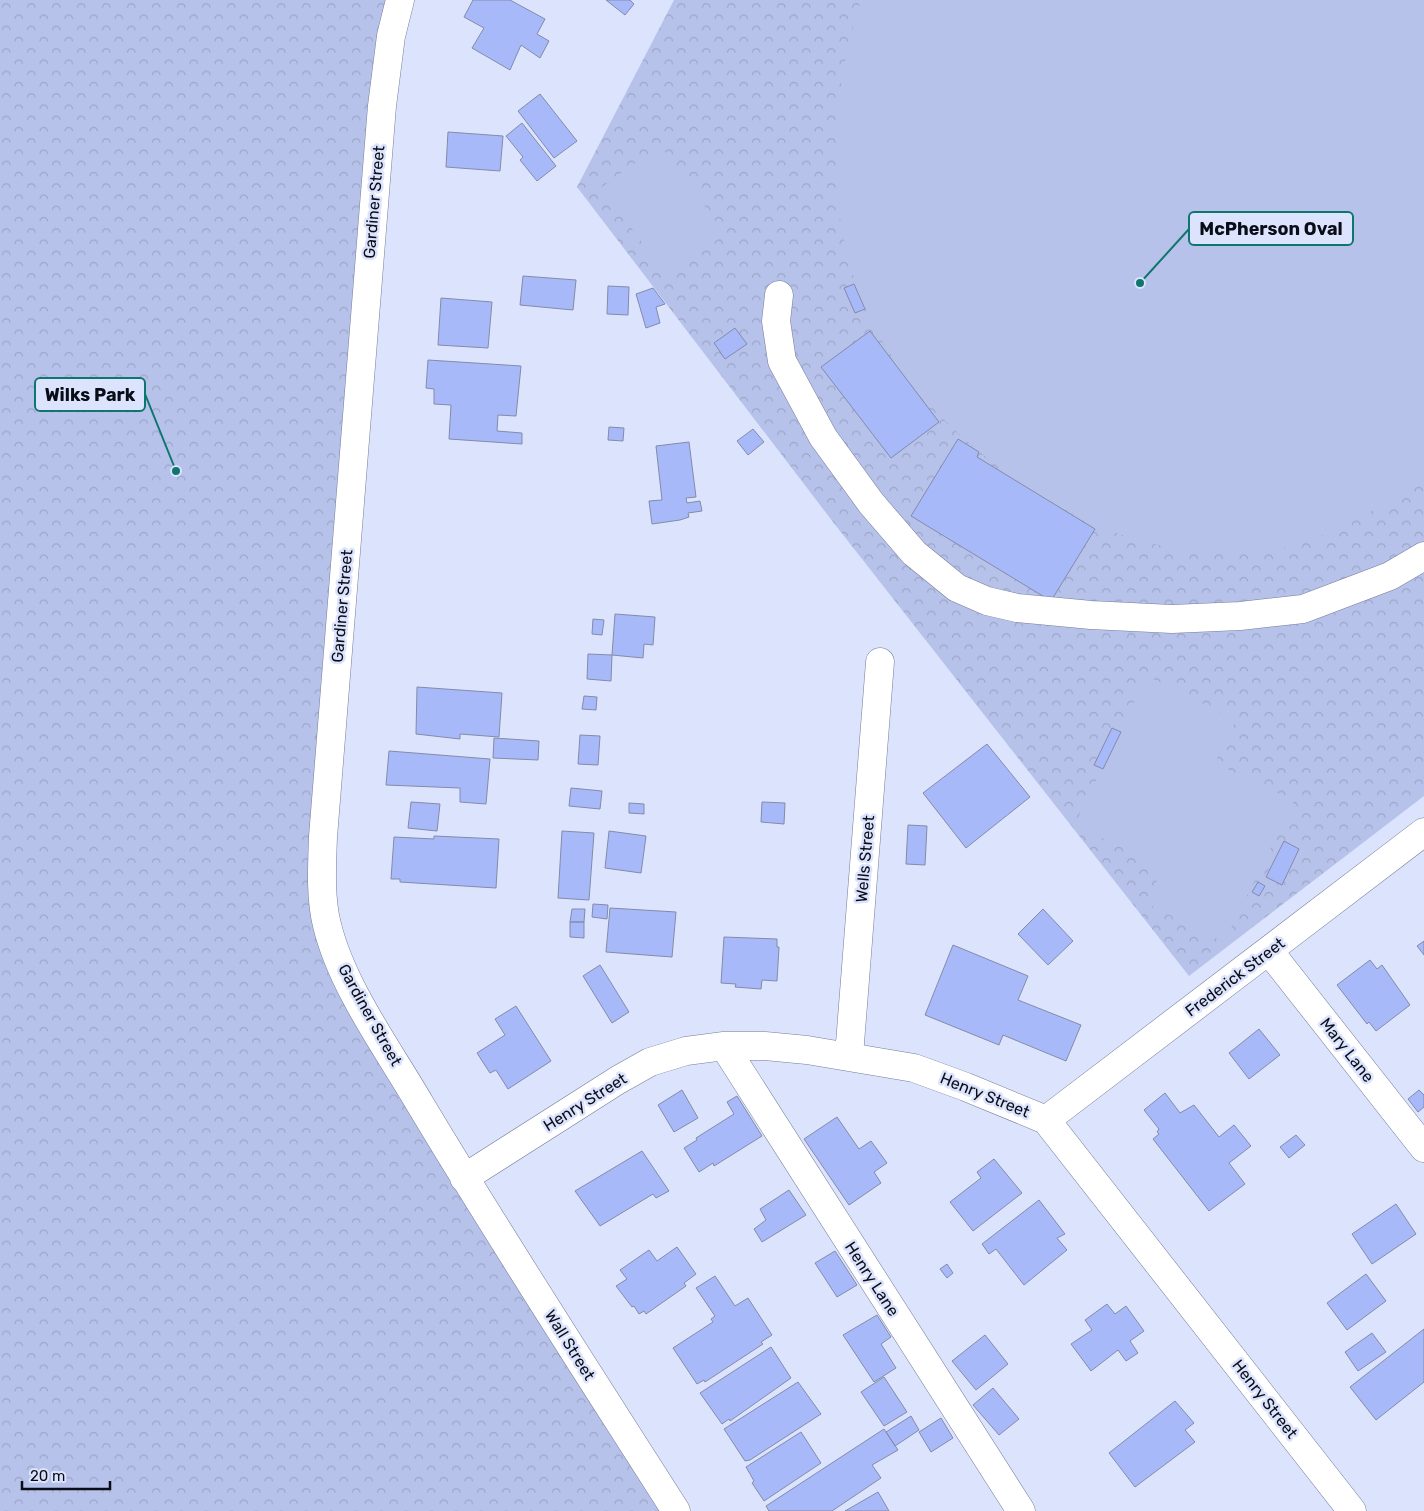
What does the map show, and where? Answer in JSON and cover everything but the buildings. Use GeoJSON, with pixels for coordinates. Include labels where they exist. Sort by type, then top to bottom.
{"type":"FeatureCollection","features":[{"type":"Feature","properties":{"kind":"street","name":"Gardiner Street"},"geometry":{"type":"LineString","coordinates":[[400,0],[391,36],[382,106],[324,817],[322,881],[327,925],[342,967],[364,1010],[464,1178]]}},
{"type":"Feature","properties":{"kind":"street"},"geometry":{"type":"LineString","coordinates":[[779,294],[776,321],[782,361],[824,437],[872,503],[914,553],[957,588],[1017,608],[1091,615],[1172,618],[1240,616],[1303,609],[1390,576],[1424,556]]}},
{"type":"Feature","properties":{"kind":"street","name":"Wells Street"},"geometry":{"type":"LineString","coordinates":[[849,1056],[880,662]]}},
{"type":"Feature","properties":{"kind":"street","name":"Frederick Street"},"geometry":{"type":"LineString","coordinates":[[1046,1120],[1424,832]]}},
{"type":"Feature","properties":{"kind":"street","name":"Mary Lane"},"geometry":{"type":"LineString","coordinates":[[1269,951],[1424,1148]]}},
{"type":"Feature","properties":{"kind":"street","name":"Henry Street"},"geometry":{"type":"LineString","coordinates":[[464,1178],[650,1062],[686,1051],[724,1046],[766,1046],[849,1056],[914,1068],[966,1087],[1046,1120],[1352,1511]]}},
{"type":"Feature","properties":{"kind":"street","name":"Henry Lane"},"geometry":{"type":"LineString","coordinates":[[724,1046],[1021,1511]]}},
{"type":"Feature","properties":{"kind":"street","name":"Wall Street"},"geometry":{"type":"LineString","coordinates":[[464,1178],[676,1511]]}},
{"type":"Feature","properties":{"kind":"green space"},"geometry":{"type":"Polygon","coordinates":[[[0,0],[400,0],[327,925],[676,1511],[0,1511],[0,0]]]}},
{"type":"Feature","properties":{"kind":"green space"},"geometry":{"type":"Polygon","coordinates":[[[674,0],[1424,0],[1424,796],[1189,976],[833,522],[577,187],[674,0]]]}},
{"type":"Feature","properties":{"kind":"green space"},"geometry":{"type":"Polygon","coordinates":[[[861,0],[1415,0],[1424,12],[1424,475],[1367,514],[1347,525],[1304,542],[1282,548],[1259,551],[1202,551],[1144,542],[1108,530],[1070,512],[1032,490],[995,464],[960,435],[928,402],[900,368],[876,331],[859,292],[848,256],[840,220],[836,183],[836,146],[843,72],[861,0]]]}},
{"type":"Feature","properties":{"kind":"green space"},"geometry":{"type":"Polygon","coordinates":[[[660,145],[725,234],[667,277],[602,187],[660,145]]]}},
{"type":"Feature","properties":{"kind":"green space"},"geometry":{"type":"Polygon","coordinates":[[[1147,676],[1236,720],[1215,763],[1294,801],[1224,942],[1146,903],[1163,868],[1075,824],[1147,676]]]}},
{"type":"Feature","properties":{"kind":"place","name":"McPherson Oval"},"geometry":{"type":"Point","coordinates":[1140,283]}},
{"type":"Feature","properties":{"kind":"place","name":"Wilks Park"},"geometry":{"type":"Point","coordinates":[176,471]}}]}
